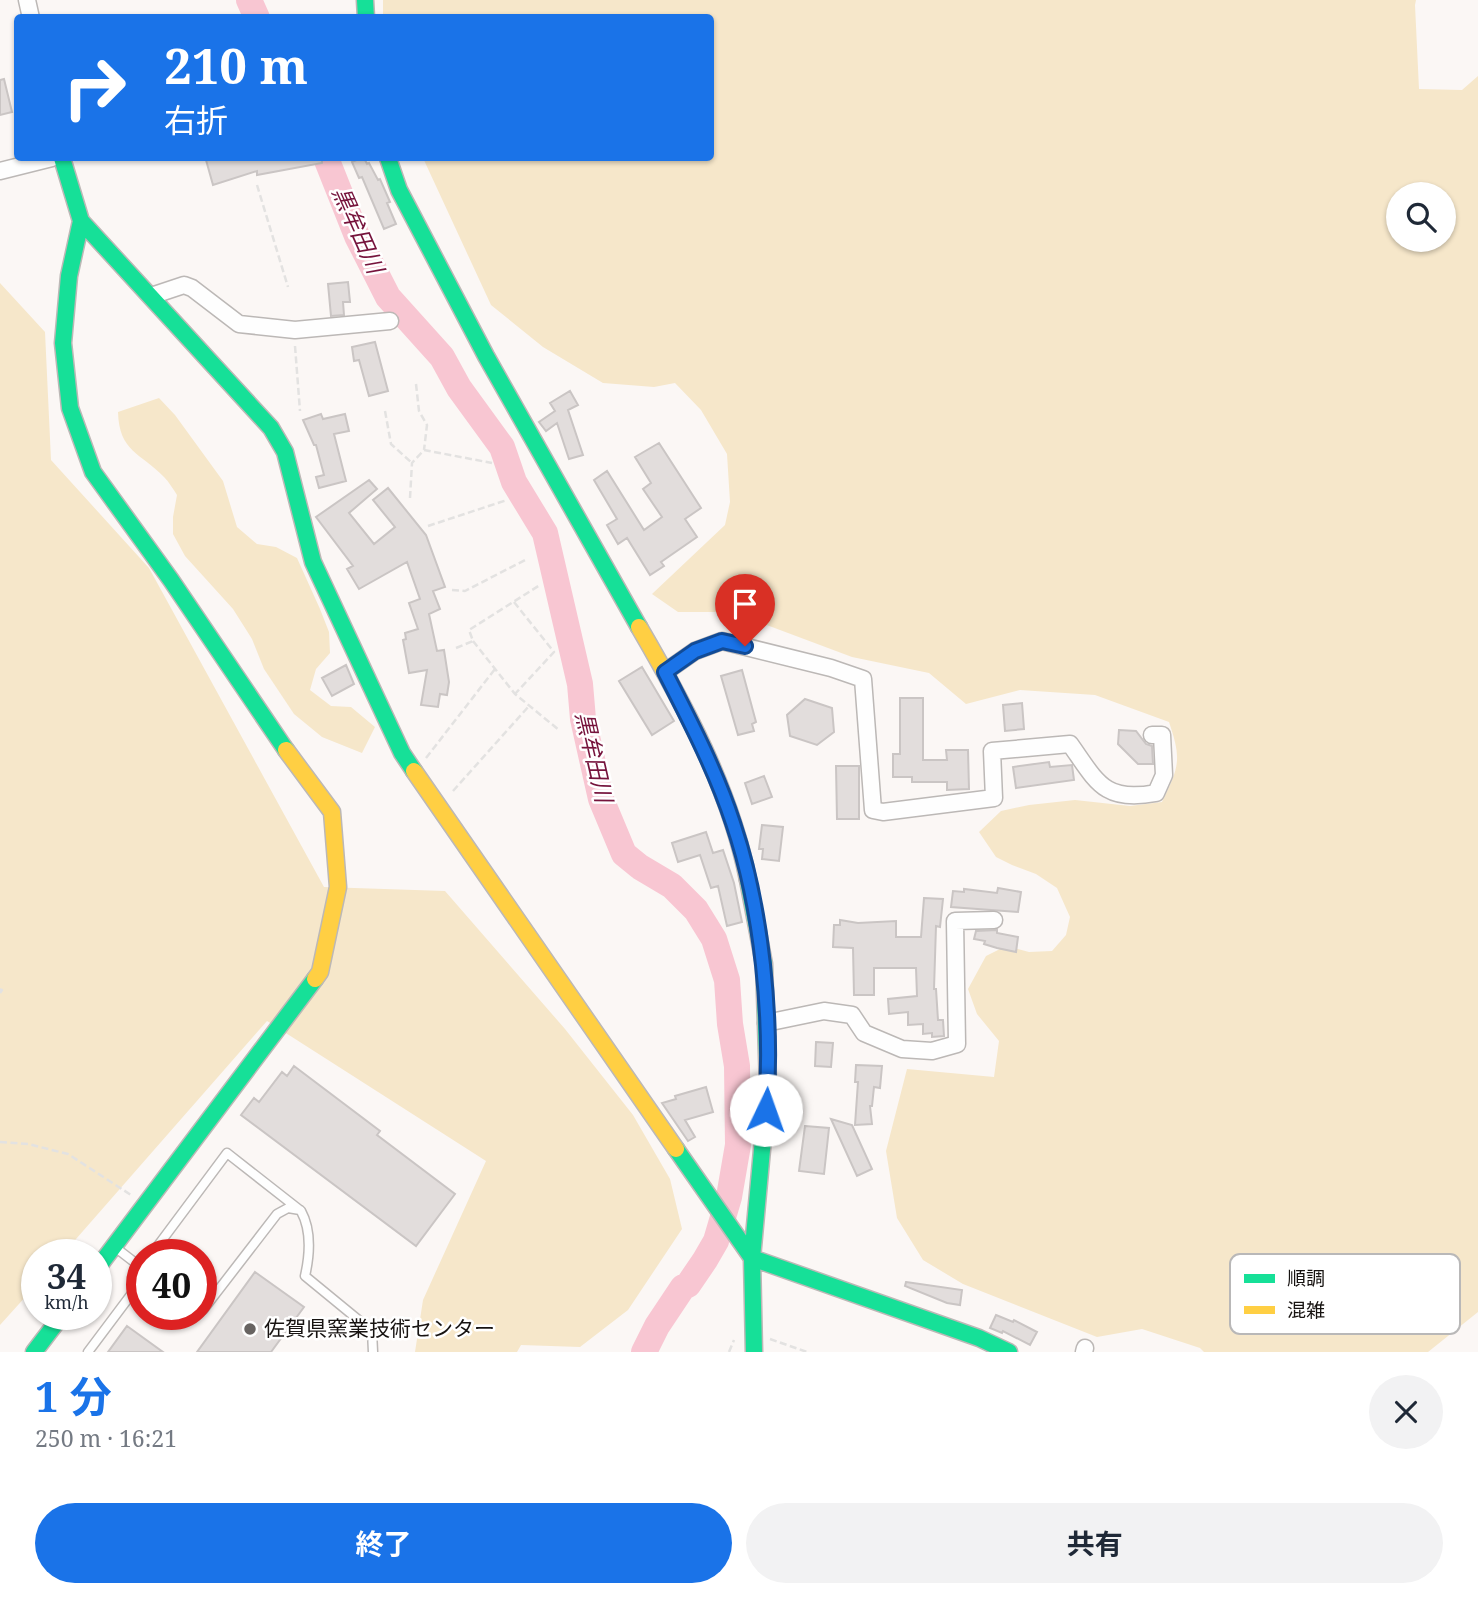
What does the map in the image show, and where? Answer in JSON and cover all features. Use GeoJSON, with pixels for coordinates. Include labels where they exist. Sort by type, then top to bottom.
{"type":"FeatureCollection","features":[{"type":"Feature","properties":{"kind":"street"},"geometry":{"type":"LineString","coordinates":[[0,171],[40,161]]}},
{"type":"Feature","properties":{"kind":"street"},"geometry":{"type":"LineString","coordinates":[[63,161],[81,221],[271,428],[285,452],[313,562],[401,753],[752,1258],[979,1338],[1009,1352]]}},
{"type":"Feature","properties":{"kind":"street"},"geometry":{"type":"LineString","coordinates":[[389,161],[399,190],[486,356],[665,672],[709,761],[733,823],[744,860],[764,964],[768,1085],[752,1258],[754,1352]]}},
{"type":"Feature","properties":{"kind":"street"},"geometry":{"type":"LineString","coordinates":[[81,221],[69,276],[63,343],[70,408],[93,472],[171,580],[302,774],[332,813],[338,887],[320,972],[112,1249]]}},
{"type":"Feature","properties":{"kind":"street"},"geometry":{"type":"LineString","coordinates":[[151,296],[184,285],[192,288],[239,324],[295,330],[390,321]]}},
{"type":"Feature","properties":{"kind":"street"},"geometry":{"type":"LineString","coordinates":[[665,672],[695,651],[722,641],[805,661],[863,679],[873,810],[883,812],[994,798],[992,751],[1070,744],[1093,777],[1113,793],[1136,797],[1156,793],[1164,775],[1162,735],[1152,735]]}},
{"type":"Feature","properties":{"kind":"street"},"geometry":{"type":"LineString","coordinates":[[766,1023],[824,1011],[852,1015],[864,1033],[902,1049],[932,1051],[957,1044],[955,921],[993,920]]}},
{"type":"Feature","properties":{"kind":"street"},"geometry":{"type":"LineString","coordinates":[[34,1352],[51,1330]]}},
{"type":"Feature","properties":{"kind":"lane"},"geometry":{"type":"LineString","coordinates":[[164,1239],[227,1153],[301,1211],[307,1221],[310,1254],[305,1276],[372,1331],[373,1352]]}},
{"type":"Feature","properties":{"kind":"lane"},"geometry":{"type":"LineString","coordinates":[[217,1292],[277,1214],[288,1208],[301,1211]]}},
{"type":"Feature","properties":{"kind":"lane"},"geometry":{"type":"LineString","coordinates":[[114,1246],[126,1255]]}},
{"type":"Feature","properties":{"kind":"lane"},"geometry":{"type":"LineString","coordinates":[[88,1352],[126,1301]]}},
{"type":"Feature","properties":{"kind":"path"},"geometry":{"type":"LineString","coordinates":[[257,185],[288,288]]}},
{"type":"Feature","properties":{"kind":"path"},"geometry":{"type":"LineString","coordinates":[[294,339],[300,411]]}},
{"type":"Feature","properties":{"kind":"path"},"geometry":{"type":"LineString","coordinates":[[410,498],[412,463],[424,450],[427,425],[419,411],[416,384]]}},
{"type":"Feature","properties":{"kind":"path"},"geometry":{"type":"LineString","coordinates":[[385,411],[391,444],[412,463]]}},
{"type":"Feature","properties":{"kind":"path"},"geometry":{"type":"LineString","coordinates":[[424,450],[492,463]]}},
{"type":"Feature","properties":{"kind":"path"},"geometry":{"type":"LineString","coordinates":[[428,526],[508,500]]}},
{"type":"Feature","properties":{"kind":"path"},"geometry":{"type":"LineString","coordinates":[[452,590],[465,591],[527,559]]}},
{"type":"Feature","properties":{"kind":"path"},"geometry":{"type":"LineString","coordinates":[[540,585],[469,631],[473,642],[514,694],[559,730]]}},
{"type":"Feature","properties":{"kind":"path"},"geometry":{"type":"LineString","coordinates":[[514,602],[554,652],[514,694]]}},
{"type":"Feature","properties":{"kind":"path"},"geometry":{"type":"LineString","coordinates":[[456,648],[473,642]]}},
{"type":"Feature","properties":{"kind":"path"},"geometry":{"type":"LineString","coordinates":[[422,764],[495,669]]}},
{"type":"Feature","properties":{"kind":"path"},"geometry":{"type":"LineString","coordinates":[[453,792],[529,706]]}},
{"type":"Feature","properties":{"kind":"path"},"geometry":{"type":"LineString","coordinates":[[0,1142],[48,1148],[68,1154],[145,1205]]}},
{"type":"Feature","properties":{"kind":"path"},"geometry":{"type":"LineString","coordinates":[[729,1352],[735,1337]]}},
{"type":"Feature","properties":{"kind":"path"},"geometry":{"type":"LineString","coordinates":[[767,1338],[807,1352]]}},
{"type":"Feature","properties":{"kind":"shaded area"},"geometry":{"type":"Polygon","coordinates":[[[383,0],[1416,0],[1419,89],[1462,90],[1478,76],[1478,1312],[1460,1326],[1460,1254],[1230,1254],[1230,1334],[1450,1334],[1428,1352],[1204,1352],[1200,1348],[1142,1329],[1097,1337],[963,1284],[923,1260],[897,1218],[886,1151],[907,1069],[994,1077],[999,1041],[977,1014],[968,989],[986,956],[1006,946],[1029,952],[1052,951],[1066,935],[1070,917],[1057,888],[1036,874],[996,857],[979,832],[1001,811],[1029,805],[1075,800],[1130,806],[1162,802],[1177,763],[1176,746],[1169,722],[1095,695],[1020,690],[966,704],[929,673],[852,657],[732,612],[678,612],[652,594],[725,525],[730,502],[727,454],[701,410],[675,383],[654,387],[603,383],[543,347],[491,305],[424,161],[714,161],[714,14],[383,14],[383,0]]]}},
{"type":"Feature","properties":{"kind":"shaded area"},"geometry":{"type":"Polygon","coordinates":[[[0,283],[45,332],[51,460],[149,568],[324,887],[445,891],[565,1029],[633,1115],[670,1179],[682,1229],[628,1310],[580,1347],[521,1345],[517,1352],[415,1352],[423,1300],[486,1161],[267,1021],[76,1239],[21,1239],[21,1302],[0,1325],[0,283]]]}},
{"type":"Feature","properties":{"kind":"shaded area"},"geometry":{"type":"Polygon","coordinates":[[[159,398],[175,415],[223,481],[237,527],[257,544],[276,547],[297,558],[329,632],[330,653],[316,669],[310,690],[331,706],[351,707],[375,727],[362,753],[322,737],[294,714],[264,669],[252,639],[233,609],[185,556],[173,534],[177,495],[164,477],[127,444],[119,425],[118,412],[159,398]]]}},
{"type":"Feature","properties":{"kind":"building"},"geometry":{"type":"Polygon","coordinates":[[[4,79],[12,112],[0,115],[0,80],[4,79]]]}},
{"type":"Feature","properties":{"kind":"building"},"geometry":{"type":"Polygon","coordinates":[[[206,161],[322,161],[257,175],[257,171],[213,185],[206,161]]]}},
{"type":"Feature","properties":{"kind":"building"},"geometry":{"type":"Polygon","coordinates":[[[352,162],[369,163],[378,180],[380,179],[396,224],[384,229],[362,177],[359,178],[352,162]]]}},
{"type":"Feature","properties":{"kind":"building"},"geometry":{"type":"Polygon","coordinates":[[[348,282],[350,302],[343,302],[344,315],[331,316],[328,284],[348,282]]]}},
{"type":"Feature","properties":{"kind":"building"},"geometry":{"type":"Polygon","coordinates":[[[375,342],[388,391],[369,396],[359,360],[354,361],[352,347],[375,342]]]}},
{"type":"Feature","properties":{"kind":"building"},"geometry":{"type":"Polygon","coordinates":[[[570,391],[578,405],[568,410],[583,455],[569,459],[557,423],[546,431],[539,422],[555,411],[550,403],[570,391]]]}},
{"type":"Feature","properties":{"kind":"building"},"geometry":{"type":"Polygon","coordinates":[[[321,414],[323,419],[345,414],[349,431],[334,434],[346,481],[319,488],[316,477],[324,475],[316,445],[303,420],[321,414]]]}},
{"type":"Feature","properties":{"kind":"building"},"geometry":{"type":"Polygon","coordinates":[[[659,443],[701,508],[685,519],[697,537],[661,562],[664,566],[650,575],[627,538],[618,544],[607,525],[617,519],[594,480],[607,471],[644,530],[662,517],[643,489],[651,483],[635,457],[659,443]]]}},
{"type":"Feature","properties":{"kind":"building"},"geometry":{"type":"Polygon","coordinates":[[[369,480],[377,489],[349,513],[374,544],[395,527],[373,500],[388,488],[426,535],[445,587],[433,591],[440,609],[429,614],[437,651],[444,650],[449,682],[447,695],[440,694],[438,707],[421,705],[427,670],[409,673],[403,640],[406,639],[405,633],[418,629],[409,603],[420,599],[407,562],[359,589],[347,569],[353,566],[316,517],[369,480]]]}},
{"type":"Feature","properties":{"kind":"building"},"geometry":{"type":"Polygon","coordinates":[[[346,665],[354,684],[332,696],[322,678],[346,665]]]}},
{"type":"Feature","properties":{"kind":"building"},"geometry":{"type":"Polygon","coordinates":[[[642,667],[674,721],[652,735],[619,681],[642,667]]]}},
{"type":"Feature","properties":{"kind":"building"},"geometry":{"type":"Polygon","coordinates":[[[742,670],[756,722],[752,724],[754,731],[738,735],[721,676],[742,670]]]}},
{"type":"Feature","properties":{"kind":"building"},"geometry":{"type":"Polygon","coordinates":[[[900,698],[923,698],[923,760],[947,760],[946,750],[968,750],[969,789],[947,790],[947,782],[912,782],[912,777],[893,777],[893,754],[900,754],[900,698]]]}},
{"type":"Feature","properties":{"kind":"building"},"geometry":{"type":"Polygon","coordinates":[[[805,699],[832,708],[834,732],[817,745],[790,736],[787,715],[805,699]]]}},
{"type":"Feature","properties":{"kind":"building"},"geometry":{"type":"Polygon","coordinates":[[[1022,703],[1024,729],[1005,731],[1003,705],[1022,703]]]}},
{"type":"Feature","properties":{"kind":"building"},"geometry":{"type":"Polygon","coordinates":[[[1119,730],[1136,731],[1146,744],[1152,746],[1153,764],[1138,764],[1118,744],[1119,730]]]}},
{"type":"Feature","properties":{"kind":"building"},"geometry":{"type":"Polygon","coordinates":[[[1049,762],[1050,767],[1072,765],[1074,780],[1016,788],[1013,767],[1049,762]]]}},
{"type":"Feature","properties":{"kind":"building"},"geometry":{"type":"Polygon","coordinates":[[[836,766],[859,766],[859,819],[837,819],[836,766]]]}},
{"type":"Feature","properties":{"kind":"building"},"geometry":{"type":"Polygon","coordinates":[[[764,776],[772,797],[752,804],[745,783],[764,776]]]}},
{"type":"Feature","properties":{"kind":"building"},"geometry":{"type":"Polygon","coordinates":[[[762,825],[783,827],[779,861],[762,859],[763,849],[759,849],[762,825]]]}},
{"type":"Feature","properties":{"kind":"building"},"geometry":{"type":"Polygon","coordinates":[[[706,832],[713,853],[723,850],[734,883],[742,922],[727,926],[718,886],[711,888],[700,855],[678,862],[672,843],[706,832]]]}},
{"type":"Feature","properties":{"kind":"building"},"geometry":{"type":"Polygon","coordinates":[[[998,888],[1021,892],[1018,912],[951,907],[953,891],[964,892],[964,889],[997,893],[998,888]]]}},
{"type":"Feature","properties":{"kind":"building"},"geometry":{"type":"Polygon","coordinates":[[[924,898],[943,899],[940,927],[936,926],[934,989],[938,1020],[943,1020],[944,1036],[932,1037],[932,1033],[923,1034],[923,1024],[908,1025],[908,1012],[889,1014],[888,999],[917,996],[916,968],[874,968],[874,995],[854,995],[853,948],[833,947],[834,925],[840,925],[840,920],[858,923],[896,921],[896,937],[921,937],[924,898]]]}},
{"type":"Feature","properties":{"kind":"building"},"geometry":{"type":"Polygon","coordinates":[[[997,930],[997,933],[1018,937],[1016,952],[974,939],[976,931],[997,930]]]}},
{"type":"Feature","properties":{"kind":"building"},"geometry":{"type":"Polygon","coordinates":[[[816,1042],[833,1043],[831,1067],[815,1066],[816,1042]]]}},
{"type":"Feature","properties":{"kind":"building"},"geometry":{"type":"Polygon","coordinates":[[[856,1065],[882,1066],[880,1088],[874,1087],[870,1106],[872,1124],[855,1125],[858,1082],[855,1082],[856,1065]]]}},
{"type":"Feature","properties":{"kind":"building"},"geometry":{"type":"Polygon","coordinates":[[[294,1066],[380,1131],[377,1135],[455,1194],[416,1246],[241,1115],[254,1098],[259,1102],[282,1072],[287,1076],[294,1066]]]}},
{"type":"Feature","properties":{"kind":"building"},"geometry":{"type":"Polygon","coordinates":[[[706,1087],[713,1112],[685,1120],[695,1137],[688,1141],[662,1103],[676,1099],[675,1096],[706,1087]]]}},
{"type":"Feature","properties":{"kind":"building"},"geometry":{"type":"Polygon","coordinates":[[[831,1119],[852,1125],[872,1169],[857,1176],[831,1119]]]}},
{"type":"Feature","properties":{"kind":"building"},"geometry":{"type":"Polygon","coordinates":[[[805,1126],[829,1128],[824,1174],[799,1171],[805,1126]]]}},
{"type":"Feature","properties":{"kind":"building","name":"佐賀県窯業技術センター"},"geometry":{"type":"Polygon","coordinates":[[[255,1272],[304,1307],[271,1352],[197,1352],[213,1330],[217,1330],[217,1324],[255,1272]]]}},
{"type":"Feature","properties":{"kind":"building"},"geometry":{"type":"Polygon","coordinates":[[[906,1282],[962,1290],[960,1305],[947,1303],[905,1286],[906,1282]]]}},
{"type":"Feature","properties":{"kind":"building"},"geometry":{"type":"Polygon","coordinates":[[[996,1315],[1013,1322],[1014,1320],[1037,1332],[1030,1345],[1003,1331],[1002,1333],[990,1328],[996,1315]]]}},
{"type":"Feature","properties":{"kind":"building"},"geometry":{"type":"Polygon","coordinates":[[[126,1327],[126,1330],[133,1330],[163,1352],[108,1352],[126,1327]]]}},
{"type":"Feature","properties":{"kind":"waterway","name":"黒牟田川"},"geometry":{"type":"LineString","coordinates":[[249,0],[255,14]]}},
{"type":"Feature","properties":{"kind":"waterway","name":"黒牟田川"},"geometry":{"type":"LineString","coordinates":[[327,161],[357,236],[388,297],[442,357],[459,388],[502,447],[514,482],[545,533],[580,684],[583,719],[601,799],[624,854],[672,886],[696,910],[714,939],[727,980],[730,1024],[737,1066],[738,1145],[729,1197],[716,1241],[657,1326],[644,1352]]}},
{"type":"Feature","properties":{"kind":"traffic: fast"},"geometry":{"type":"LineString","coordinates":[[365,0],[366,14]]}},
{"type":"Feature","properties":{"kind":"traffic: fast"},"geometry":{"type":"LineString","coordinates":[[63,161],[81,221],[271,428],[285,452],[313,562],[402,753],[414,771]]}},
{"type":"Feature","properties":{"kind":"traffic: fast"},"geometry":{"type":"LineString","coordinates":[[389,161],[399,190],[486,356],[639,627]]}},
{"type":"Feature","properties":{"kind":"traffic: fast"},"geometry":{"type":"LineString","coordinates":[[81,221],[69,276],[63,343],[70,408],[93,472],[171,580],[286,750]]}},
{"type":"Feature","properties":{"kind":"traffic: fast"},"geometry":{"type":"LineString","coordinates":[[748,880],[764,964],[768,1085],[752,1258],[754,1352]]}},
{"type":"Feature","properties":{"kind":"traffic: fast"},"geometry":{"type":"LineString","coordinates":[[112,1249],[315,979]]}},
{"type":"Feature","properties":{"kind":"traffic: fast"},"geometry":{"type":"LineString","coordinates":[[676,1149],[752,1258],[979,1338],[1009,1352]]}},
{"type":"Feature","properties":{"kind":"traffic: fast"},"geometry":{"type":"LineString","coordinates":[[34,1352],[51,1330]]}},
{"type":"Feature","properties":{"kind":"traffic: slow"},"geometry":{"type":"LineString","coordinates":[[639,627],[689,718],[718,781],[730,813],[748,880]]}},
{"type":"Feature","properties":{"kind":"traffic: slow"},"geometry":{"type":"LineString","coordinates":[[286,750],[332,812],[338,887],[320,972],[315,979]]}},
{"type":"Feature","properties":{"kind":"traffic: slow"},"geometry":{"type":"LineString","coordinates":[[414,771],[676,1149]]}},
{"type":"Feature","properties":{"kind":"place","name":"佐賀県窯業技術センター"},"geometry":{"type":"Point","coordinates":[250,1329]}},
{"type":"Feature","properties":{"kind":"route"},"geometry":{"type":"LineString","coordinates":[[745,646],[722,641],[695,651],[665,672],[709,761],[744,860],[764,964],[768,1085],[766,1110]]}}]}
